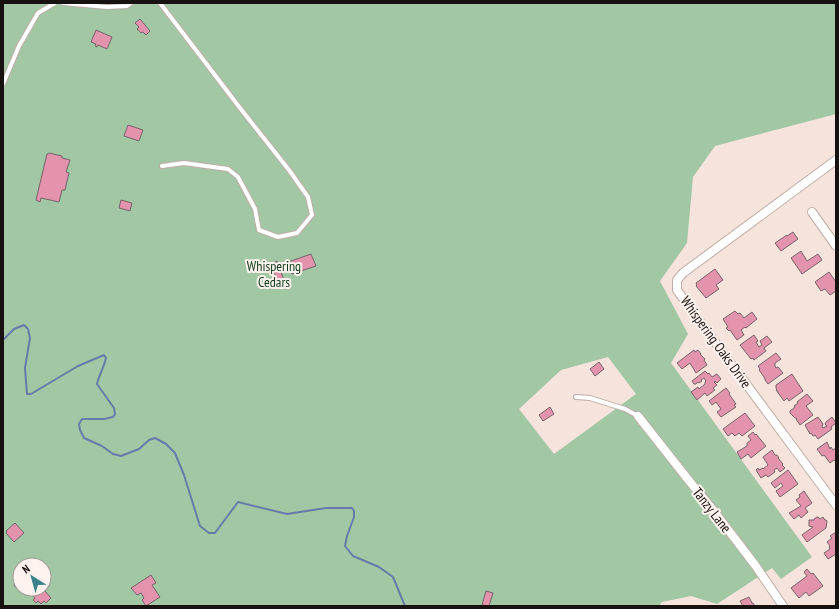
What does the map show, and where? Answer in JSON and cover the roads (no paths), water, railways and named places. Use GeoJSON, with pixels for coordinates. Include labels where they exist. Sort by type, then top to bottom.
{"type":"FeatureCollection","features":[{"type":"Feature","properties":{"kind":"street","name":"Whispering Oaks Drive"},"geometry":{"type":"LineString","coordinates":[[836,160],[683,273],[677,280],[677,290],[836,505]]}},
{"type":"Feature","properties":{"kind":"street"},"geometry":{"type":"LineString","coordinates":[[812,212],[836,246]]}},
{"type":"Feature","properties":{"kind":"street","name":"Tanzy Lane"},"geometry":{"type":"LineString","coordinates":[[638,416],[755,565],[783,606]]}},
{"type":"Feature","properties":{"kind":"lane"},"geometry":{"type":"LineString","coordinates":[[3,84],[19,46],[38,13],[55,3]]}},
{"type":"Feature","properties":{"kind":"lane"},"geometry":{"type":"LineString","coordinates":[[63,3],[107,7],[127,6],[131,3]]}},
{"type":"Feature","properties":{"kind":"lane"},"geometry":{"type":"LineString","coordinates":[[160,3],[289,170],[308,198],[312,215],[297,233],[278,237],[260,230],[255,209],[238,176],[228,168],[184,163],[162,166]]}},
{"type":"Feature","properties":{"kind":"lane"},"geometry":{"type":"LineString","coordinates":[[576,397],[590,398],[625,409],[638,416]]}},
{"type":"Feature","properties":{"kind":"waterway"},"geometry":{"type":"LineString","coordinates":[[3,340],[14,329],[24,325],[28,329],[30,338],[25,368],[27,394],[31,394],[78,366],[104,355],[106,358],[97,384],[114,408],[115,414],[113,417],[104,419],[82,419],[79,424],[84,438],[102,446],[113,454],[121,456],[139,449],[149,440],[155,438],[166,444],[175,453],[184,475],[200,526],[209,533],[215,533],[238,502],[287,514],[326,508],[352,508],[354,511],[354,517],[345,546],[353,556],[379,567],[393,577],[405,606]]}},
{"type":"Feature","properties":{"kind":"park label","name":"Whispering Cedars"},"geometry":{"type":"Point","coordinates":[274,274]}}]}
